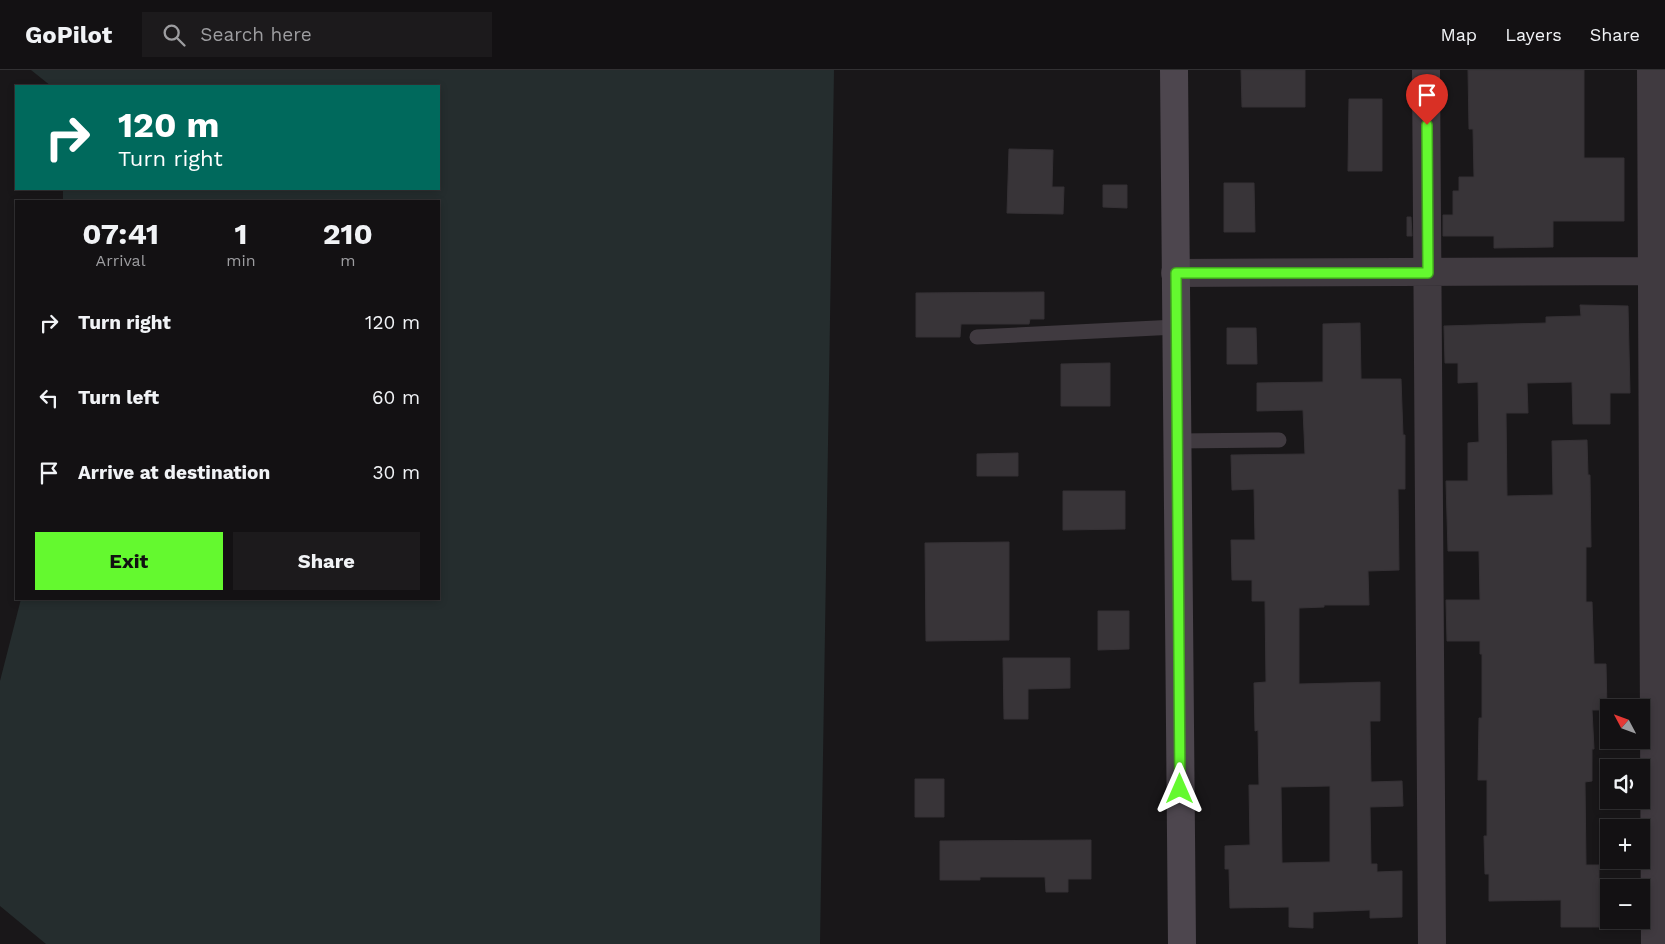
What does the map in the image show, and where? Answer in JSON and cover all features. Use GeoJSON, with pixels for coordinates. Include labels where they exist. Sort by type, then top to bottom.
{"type":"FeatureCollection","features":[{"type":"Feature","properties":{"kind":"street"},"geometry":{"type":"LineString","coordinates":[[1174,70],[1182,944]]}},
{"type":"Feature","properties":{"kind":"street"},"geometry":{"type":"LineString","coordinates":[[1426,70],[1432,944]]}},
{"type":"Feature","properties":{"kind":"street"},"geometry":{"type":"LineString","coordinates":[[1650,70],[1658,272],[1656,944]]}},
{"type":"Feature","properties":{"kind":"street"},"geometry":{"type":"LineString","coordinates":[[1176,273],[1658,272]]}},
{"type":"Feature","properties":{"kind":"lane"},"geometry":{"type":"LineString","coordinates":[[977,337],[1176,326]]}},
{"type":"Feature","properties":{"kind":"lane"},"geometry":{"type":"LineString","coordinates":[[1177,441],[1279,440]]}},
{"type":"Feature","properties":{"kind":"shaded area"},"geometry":{"type":"Polygon","coordinates":[[[31,70],[834,70],[820,944],[46,944],[0,906],[0,681],[21,600],[440,600],[440,200],[63,200],[63,190],[440,190],[440,85],[50,85],[31,70]]]}},
{"type":"Feature","properties":{"kind":"building"},"geometry":{"type":"Polygon","coordinates":[[[1241,70],[1305,70],[1305,107],[1242,107],[1241,70]]]}},
{"type":"Feature","properties":{"kind":"building"},"geometry":{"type":"Polygon","coordinates":[[[1468,70],[1584,70],[1584,158],[1624,158],[1624,221],[1553,221],[1553,247],[1494,248],[1494,236],[1443,236],[1443,215],[1453,215],[1453,191],[1459,191],[1459,177],[1474,177],[1473,129],[1469,129],[1468,70]]]}},
{"type":"Feature","properties":{"kind":"building"},"geometry":{"type":"Polygon","coordinates":[[[1349,99],[1382,99],[1382,171],[1348,171],[1349,99]]]}},
{"type":"Feature","properties":{"kind":"building"},"geometry":{"type":"Polygon","coordinates":[[[1009,149],[1053,150],[1052,187],[1064,187],[1063,214],[1007,213],[1009,149]]]}},
{"type":"Feature","properties":{"kind":"building"},"geometry":{"type":"Polygon","coordinates":[[[1224,183],[1254,183],[1255,232],[1224,232],[1224,183]]]}},
{"type":"Feature","properties":{"kind":"building"},"geometry":{"type":"Polygon","coordinates":[[[1103,185],[1127,185],[1127,208],[1103,207],[1103,185]]]}},
{"type":"Feature","properties":{"kind":"building"},"geometry":{"type":"Polygon","coordinates":[[[1407,217],[1411,217],[1412,236],[1407,236],[1407,217]]]}},
{"type":"Feature","properties":{"kind":"building"},"geometry":{"type":"Polygon","coordinates":[[[1044,292],[1044,319],[1030,319],[1029,324],[961,324],[960,337],[916,337],[916,293],[1044,292]]]}},
{"type":"Feature","properties":{"kind":"building"},"geometry":{"type":"Polygon","coordinates":[[[1580,305],[1628,306],[1630,393],[1610,393],[1610,424],[1573,424],[1572,382],[1527,383],[1528,413],[1506,413],[1507,496],[1553,495],[1552,441],[1587,440],[1588,475],[1590,475],[1591,547],[1586,547],[1586,602],[1592,602],[1594,664],[1606,664],[1607,699],[1600,699],[1600,710],[1592,710],[1594,749],[1592,749],[1592,781],[1585,782],[1586,865],[1599,865],[1599,927],[1561,927],[1561,900],[1489,901],[1489,874],[1485,874],[1484,836],[1487,836],[1487,780],[1478,780],[1479,718],[1482,718],[1482,654],[1480,654],[1480,641],[1447,641],[1446,600],[1480,600],[1479,551],[1448,551],[1446,481],[1468,481],[1468,443],[1479,442],[1478,382],[1458,383],[1458,363],[1445,363],[1444,326],[1546,323],[1546,317],[1581,316],[1580,305]]]}},
{"type":"Feature","properties":{"kind":"building"},"geometry":{"type":"Polygon","coordinates":[[[1360,323],[1361,379],[1401,379],[1403,435],[1405,435],[1405,489],[1398,489],[1399,570],[1368,571],[1369,605],[1324,605],[1324,607],[1299,608],[1299,684],[1380,682],[1380,721],[1370,721],[1371,782],[1402,781],[1403,806],[1370,807],[1371,864],[1377,864],[1377,872],[1402,871],[1402,917],[1370,918],[1370,910],[1313,912],[1313,928],[1289,927],[1289,907],[1230,908],[1229,869],[1225,869],[1225,846],[1250,845],[1249,785],[1259,785],[1258,730],[1255,731],[1254,683],[1266,682],[1265,601],[1252,601],[1252,580],[1232,580],[1231,540],[1255,540],[1254,489],[1232,490],[1231,455],[1305,454],[1303,410],[1257,411],[1257,383],[1323,382],[1323,324],[1360,323]],[[1330,786],[1281,787],[1282,863],[1330,862],[1330,786]]]}},
{"type":"Feature","properties":{"kind":"building"},"geometry":{"type":"Polygon","coordinates":[[[1227,328],[1256,328],[1257,364],[1227,364],[1227,328]]]}},
{"type":"Feature","properties":{"kind":"building"},"geometry":{"type":"Polygon","coordinates":[[[1110,363],[1110,406],[1061,406],[1061,364],[1110,363]]]}},
{"type":"Feature","properties":{"kind":"building"},"geometry":{"type":"Polygon","coordinates":[[[1018,453],[1018,476],[977,476],[977,454],[1018,453]]]}},
{"type":"Feature","properties":{"kind":"building"},"geometry":{"type":"Polygon","coordinates":[[[1063,491],[1125,491],[1125,529],[1063,530],[1063,491]]]}},
{"type":"Feature","properties":{"kind":"building"},"geometry":{"type":"Polygon","coordinates":[[[1009,542],[1009,640],[926,641],[925,543],[1009,542]]]}},
{"type":"Feature","properties":{"kind":"building"},"geometry":{"type":"Polygon","coordinates":[[[1098,611],[1129,611],[1129,649],[1098,650],[1098,611]]]}},
{"type":"Feature","properties":{"kind":"building"},"geometry":{"type":"Polygon","coordinates":[[[1003,658],[1070,658],[1070,688],[1028,689],[1028,719],[1004,719],[1003,658]]]}},
{"type":"Feature","properties":{"kind":"building"},"geometry":{"type":"Polygon","coordinates":[[[915,779],[944,779],[944,817],[915,817],[915,779]]]}},
{"type":"Feature","properties":{"kind":"building"},"geometry":{"type":"Polygon","coordinates":[[[1091,840],[1091,879],[1068,879],[1068,892],[1046,892],[1045,877],[980,877],[980,880],[940,880],[940,841],[1091,840]]]}},
{"type":"Feature","properties":{"kind":"route"},"geometry":{"type":"LineString","coordinates":[[1180,789],[1176,273],[1428,273],[1427,125]]}}]}
